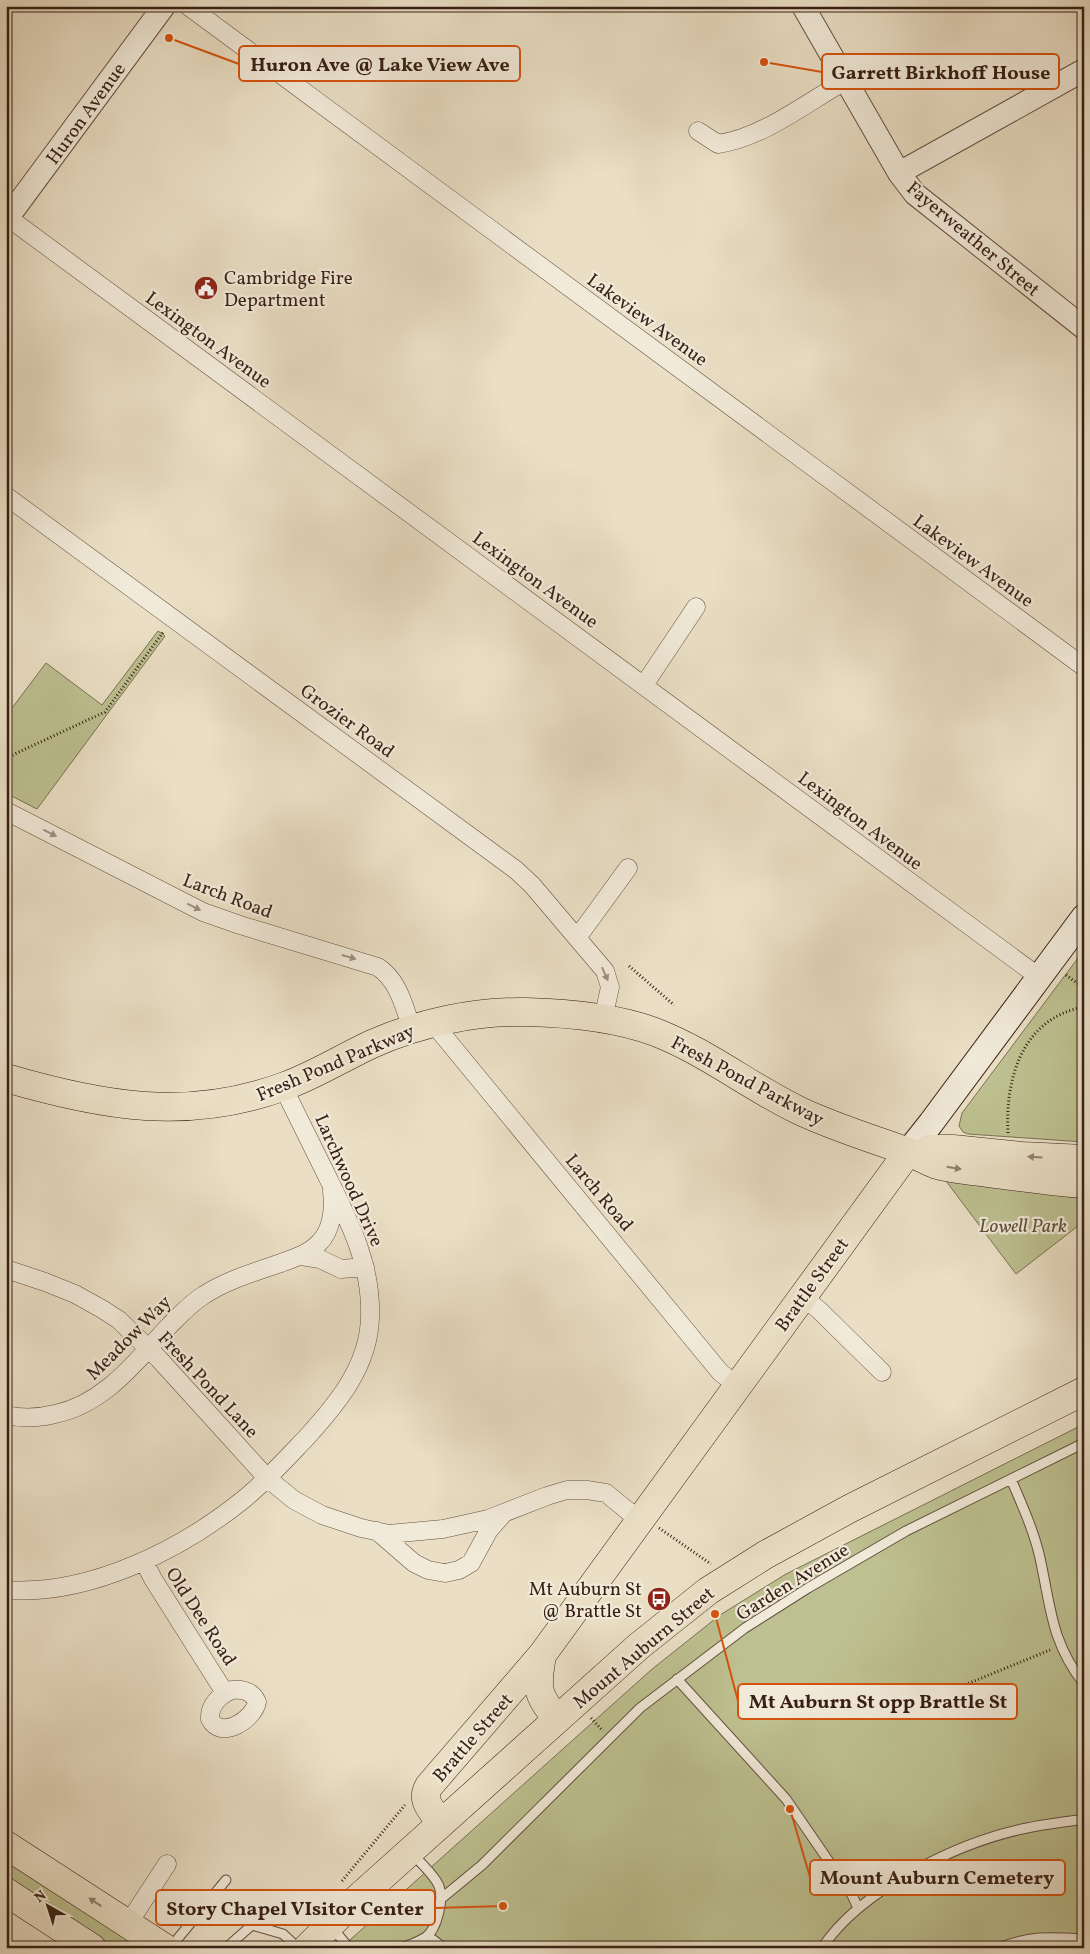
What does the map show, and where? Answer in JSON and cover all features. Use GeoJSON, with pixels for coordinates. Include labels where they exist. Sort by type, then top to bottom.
{"type":"FeatureCollection","features":[{"type":"Feature","properties":{"kind":"main road","name":"Brattle Street"},"geometry":{"type":"LineString","coordinates":[[441,1823],[425,1800],[428,1788],[542,1655],[649,1524],[736,1386],[908,1152],[1051,975],[1084,917]]}},
{"type":"Feature","properties":{"kind":"main road","name":"Fresh Pond Parkway"},"geometry":{"type":"LineString","coordinates":[[6,1078],[89,1098],[135,1106],[163,1108],[217,1105],[284,1087],[376,1042],[422,1026],[479,1015],[511,1012],[548,1013],[604,1019],[663,1036],[702,1055],[762,1091],[799,1110],[847,1131],[943,1166],[1084,1184]]}},
{"type":"Feature","properties":{"kind":"main road","name":"Fresh Pond Parkway"},"geometry":{"type":"LineString","coordinates":[[908,1152],[945,1148],[1022,1156],[1084,1159]]}},
{"type":"Feature","properties":{"kind":"main road","name":"Mount Auburn Street"},"geometry":{"type":"LineString","coordinates":[[307,1948],[330,1924],[557,1719],[661,1627],[708,1591],[734,1574],[849,1509],[1084,1391]]}},
{"type":"Feature","properties":{"kind":"main road","name":"Brattle Street"},"geometry":{"type":"LineString","coordinates":[[542,1655],[539,1690],[543,1702],[557,1719]]}},
{"type":"Feature","properties":{"kind":"main road"},"geometry":{"type":"LineString","coordinates":[[6,1845],[165,1948]]}},
{"type":"Feature","properties":{"kind":"main road"},"geometry":{"type":"LineString","coordinates":[[6,1892],[92,1948]]}},
{"type":"Feature","properties":{"kind":"street","name":"Huron Avenue"},"geometry":{"type":"LineString","coordinates":[[7,218],[164,6]]}},
{"type":"Feature","properties":{"kind":"street","name":"Lakeview Avenue"},"geometry":{"type":"LineString","coordinates":[[188,6],[1084,667]]}},
{"type":"Feature","properties":{"kind":"street","name":"Fayerweather Street"},"geometry":{"type":"LineString","coordinates":[[803,6],[899,173],[915,194],[1084,328]]}},
{"type":"Feature","properties":{"kind":"street"},"geometry":{"type":"LineString","coordinates":[[899,173],[1084,70]]}},
{"type":"Feature","properties":{"kind":"street"},"geometry":{"type":"LineString","coordinates":[[698,132],[718,144],[732,142],[776,122],[845,81]]}},
{"type":"Feature","properties":{"kind":"street","name":"Lexington Avenue"},"geometry":{"type":"LineString","coordinates":[[7,218],[644,685],[1051,975]]}},
{"type":"Feature","properties":{"kind":"street","name":"Grozier Road"},"geometry":{"type":"LineString","coordinates":[[6,496],[516,870],[527,880],[601,965],[610,987],[604,1019]]}},
{"type":"Feature","properties":{"kind":"street"},"geometry":{"type":"LineString","coordinates":[[644,685],[696,606]]}},
{"type":"Feature","properties":{"kind":"street","name":"Larch Road"},"geometry":{"type":"LineString","coordinates":[[6,811],[203,912],[378,968],[387,975],[422,1026],[720,1372],[736,1386]]}},
{"type":"Feature","properties":{"kind":"street"},"geometry":{"type":"LineString","coordinates":[[577,938],[628,868]]}},
{"type":"Feature","properties":{"kind":"street","name":"Larchwood Drive"},"geometry":{"type":"LineString","coordinates":[[6,1590],[41,1590],[80,1584],[144,1561],[173,1546],[244,1499],[267,1478],[329,1412],[348,1386],[366,1345],[370,1324],[369,1292],[365,1267],[355,1235],[284,1087]]}},
{"type":"Feature","properties":{"kind":"street","name":"Meadow Way"},"geometry":{"type":"LineString","coordinates":[[6,1415],[24,1418],[41,1417],[79,1407],[104,1392],[187,1308],[205,1294],[227,1283],[301,1256],[316,1246],[328,1230],[332,1209],[331,1186]]}},
{"type":"Feature","properties":{"kind":"street"},"geometry":{"type":"LineString","coordinates":[[301,1256],[320,1259],[341,1269],[351,1270],[365,1267]]}},
{"type":"Feature","properties":{"kind":"street","name":"Fresh Pond Lane"},"geometry":{"type":"LineString","coordinates":[[6,1269],[55,1286],[93,1303],[119,1320],[149,1348],[267,1478],[294,1500],[316,1512],[350,1525],[388,1534],[444,1529],[488,1519],[567,1490],[587,1490],[606,1493],[649,1524]]}},
{"type":"Feature","properties":{"kind":"street"},"geometry":{"type":"LineString","coordinates":[[803,1297],[819,1310],[882,1372]]}},
{"type":"Feature","properties":{"kind":"street","name":"Fresh Pond Lane"},"geometry":{"type":"LineString","coordinates":[[377,1531],[414,1563],[428,1570],[445,1573],[459,1570],[471,1563],[489,1530],[505,1512]]}},
{"type":"Feature","properties":{"kind":"street","name":"Old Dee Road"},"geometry":{"type":"LineString","coordinates":[[144,1561],[157,1586],[225,1693]]}},
{"type":"Feature","properties":{"kind":"street"},"geometry":{"type":"LineString","coordinates":[[128,1924],[167,1864]]}},
{"type":"Feature","properties":{"kind":"lane","name":"Garden Avenue"},"geometry":{"type":"LineString","coordinates":[[442,1898],[482,1865],[640,1708],[745,1628],[808,1588],[906,1531],[1084,1443]]}},
{"type":"Feature","properties":{"kind":"lane"},"geometry":{"type":"LineString","coordinates":[[1011,1479],[1033,1534],[1053,1627],[1060,1646],[1084,1684]]}},
{"type":"Feature","properties":{"kind":"lane"},"geometry":{"type":"LineString","coordinates":[[677,1679],[786,1799],[852,1895],[858,1908]]}},
{"type":"Feature","properties":{"kind":"lane"},"geometry":{"type":"LineString","coordinates":[[822,1948],[833,1931],[858,1908],[912,1873],[935,1861],[965,1848],[1026,1828],[1084,1819]]}},
{"type":"Feature","properties":{"kind":"lane"},"geometry":{"type":"LineString","coordinates":[[401,1948],[428,1936],[436,1920],[442,1898],[438,1886],[410,1851]]}},
{"type":"Feature","properties":{"kind":"lane"},"geometry":{"type":"LineString","coordinates":[[170,1948],[226,1880]]}},
{"type":"Feature","properties":{"kind":"lane"},"geometry":{"type":"LineString","coordinates":[[330,1924],[349,1948]]}},
{"type":"Feature","properties":{"kind":"lane"},"geometry":{"type":"LineString","coordinates":[[226,1948],[252,1925],[283,1934],[298,1948]]}},
{"type":"Feature","properties":{"kind":"lane"},"geometry":{"type":"LineString","coordinates":[[428,1936],[444,1948]]}},
{"type":"Feature","properties":{"kind":"lane"},"geometry":{"type":"LineString","coordinates":[[999,1948],[1015,1941],[1033,1937],[1084,1939]]}},
{"type":"Feature","properties":{"kind":"path"},"geometry":{"type":"LineString","coordinates":[[6,758],[105,712],[165,630]]}},
{"type":"Feature","properties":{"kind":"path"},"geometry":{"type":"LineString","coordinates":[[628,966],[674,1004]]}},
{"type":"Feature","properties":{"kind":"path"},"geometry":{"type":"LineString","coordinates":[[1051,975],[1084,988]]}},
{"type":"Feature","properties":{"kind":"path"},"geometry":{"type":"LineString","coordinates":[[1009,1139],[1007,1110],[1009,1089],[1023,1052],[1043,1026],[1057,1016],[1084,1007]]}},
{"type":"Feature","properties":{"kind":"path"},"geometry":{"type":"LineString","coordinates":[[649,1524],[711,1564]]}},
{"type":"Feature","properties":{"kind":"path"},"geometry":{"type":"LineString","coordinates":[[922,1702],[1060,1646]]}},
{"type":"Feature","properties":{"kind":"path"},"geometry":{"type":"LineString","coordinates":[[338,1886],[403,1808]]}},
{"type":"Feature","properties":{"kind":"green space"},"geometry":{"type":"Polygon","coordinates":[[[158,631],[165,636],[37,809],[6,793],[6,716],[46,663],[102,705],[158,631]]]}},
{"type":"Feature","properties":{"kind":"green space"},"geometry":{"type":"Polygon","coordinates":[[[1084,950],[1084,1142],[968,1134],[963,1132],[959,1126],[962,1113],[1084,950]]]}},
{"type":"Feature","properties":{"kind":"green space","name":"Lowell Park"},"geometry":{"type":"Polygon","coordinates":[[[943,1177],[1084,1199],[1084,1233],[1078,1226],[1016,1274],[943,1177]]]}},
{"type":"Feature","properties":{"kind":"green space"},"geometry":{"type":"Polygon","coordinates":[[[1084,1424],[1084,1948],[341,1948],[651,1670],[720,1615],[786,1574],[1084,1424]]]}},
{"type":"Feature","properties":{"kind":"green space"},"geometry":{"type":"Polygon","coordinates":[[[6,1860],[144,1948],[111,1948],[6,1880],[6,1860]]]}},
{"type":"Feature","properties":{"kind":"place","name":"Huron Ave @ Lake View Ave"},"geometry":{"type":"Point","coordinates":[169,38]}},
{"type":"Feature","properties":{"kind":"place","name":"Garrett Birkhoff House"},"geometry":{"type":"Point","coordinates":[764,62]}},
{"type":"Feature","properties":{"kind":"place","name":"Cambridge Fire Department"},"geometry":{"type":"Point","coordinates":[206,288]}},
{"type":"Feature","properties":{"kind":"place","name":"Mt Auburn St @ Brattle St"},"geometry":{"type":"Point","coordinates":[659,1599]}},
{"type":"Feature","properties":{"kind":"place","name":"Mt Auburn St opp Brattle St"},"geometry":{"type":"Point","coordinates":[715,1614]}},
{"type":"Feature","properties":{"kind":"place","name":"Mount Auburn Cemetery"},"geometry":{"type":"Point","coordinates":[790,1809]}},
{"type":"Feature","properties":{"kind":"place","name":"Story Chapel VIsitor Center"},"geometry":{"type":"Point","coordinates":[503,1906]}}]}
